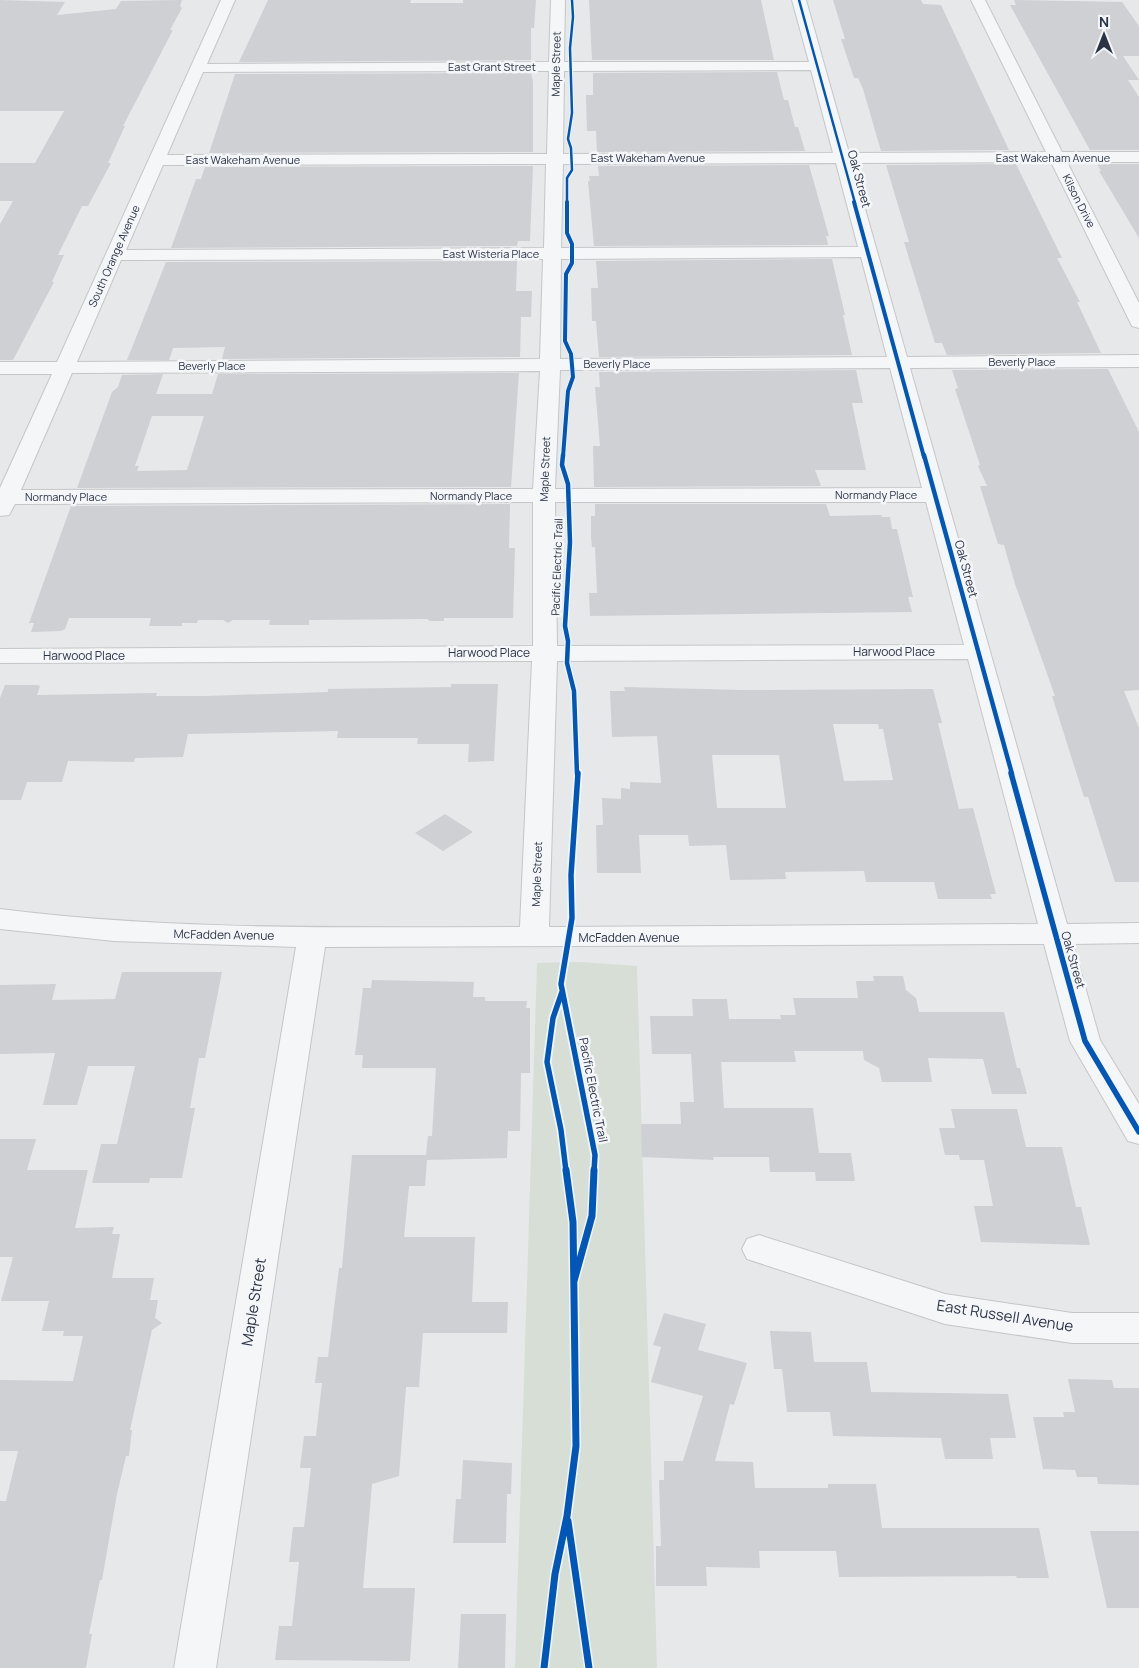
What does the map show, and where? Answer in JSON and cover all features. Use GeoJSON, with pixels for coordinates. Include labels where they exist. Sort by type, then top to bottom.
{"type":"FeatureCollection","features":[{"type":"Feature","properties":{"kind":"street","name":"South Orange Avenue"},"geometry":{"type":"LineString","coordinates":[[3,504],[228,0]]}},
{"type":"Feature","properties":{"kind":"street","name":"Maple Street"},"geometry":{"type":"LineString","coordinates":[[534,938],[545,653],[544,496],[550,364],[558,0]]}},
{"type":"Feature","properties":{"kind":"street","name":"Oak Street"},"geometry":{"type":"LineString","coordinates":[[799,0],[1085,1041],[1139,1132]]}},
{"type":"Feature","properties":{"kind":"street","name":"Kilson Drive"},"geometry":{"type":"LineString","coordinates":[[978,0],[1139,322]]}},
{"type":"Feature","properties":{"kind":"street","name":"East Grant Street"},"geometry":{"type":"LineString","coordinates":[[197,68],[818,66]]}},
{"type":"Feature","properties":{"kind":"street","name":"East Wakeham Avenue"},"geometry":{"type":"LineString","coordinates":[[157,160],[1139,157]]}},
{"type":"Feature","properties":{"kind":"street","name":"East Wisteria Place"},"geometry":{"type":"LineString","coordinates":[[114,255],[868,252]]}},
{"type":"Feature","properties":{"kind":"street","name":"Beverly Place"},"geometry":{"type":"LineString","coordinates":[[0,368],[1139,361]]}},
{"type":"Feature","properties":{"kind":"street","name":"Normandy Place"},"geometry":{"type":"LineString","coordinates":[[3,504],[544,496],[935,495]]}},
{"type":"Feature","properties":{"kind":"street","name":"Harwood Place"},"geometry":{"type":"LineString","coordinates":[[0,656],[978,652]]}},
{"type":"Feature","properties":{"kind":"street","name":"McFadden Avenue"},"geometry":{"type":"LineString","coordinates":[[0,919],[107,932],[312,937],[534,938],[1139,933]]}},
{"type":"Feature","properties":{"kind":"street","name":"Maple Street"},"geometry":{"type":"LineString","coordinates":[[195,1668],[312,937]]}},
{"type":"Feature","properties":{"kind":"street","name":"East Russell Avenue"},"geometry":{"type":"LineString","coordinates":[[760,1249],[945,1309],[1072,1328],[1139,1328]]}},
{"type":"Feature","properties":{"kind":"shaded area"},"geometry":{"type":"Polygon","coordinates":[[[580,962],[637,966],[657,1668],[515,1668],[537,963],[580,962]]]}},
{"type":"Feature","properties":{"kind":"building"},"geometry":{"type":"Polygon","coordinates":[[[0,0],[65,2],[57,15],[116,9],[121,1],[182,0],[180,6],[182,8],[170,30],[173,30],[123,126],[125,126],[108,163],[111,163],[88,206],[82,206],[58,255],[64,255],[52,282],[54,282],[13,360],[0,360],[0,224],[13,201],[0,201],[0,163],[35,163],[64,111],[0,111],[0,0]]]}},
{"type":"Feature","properties":{"kind":"building"},"geometry":{"type":"Polygon","coordinates":[[[268,0],[411,0],[410,3],[463,3],[463,0],[536,0],[534,28],[531,28],[531,60],[239,62],[268,0]]]}},
{"type":"Feature","properties":{"kind":"building"},"geometry":{"type":"Polygon","coordinates":[[[589,0],[761,0],[774,60],[592,60],[589,0]]]}},
{"type":"Feature","properties":{"kind":"building"},"geometry":{"type":"Polygon","coordinates":[[[833,0],[921,0],[923,4],[941,5],[1009,150],[881,151],[863,89],[858,78],[854,78],[841,39],[845,39],[833,0]]]}},
{"type":"Feature","properties":{"kind":"building"},"geometry":{"type":"Polygon","coordinates":[[[1014,0],[1122,2],[1139,26],[1139,56],[1123,56],[1139,80],[1128,80],[1139,97],[1139,150],[1090,150],[1010,5],[1016,5],[1014,0]]]}},
{"type":"Feature","properties":{"kind":"building"},"geometry":{"type":"Polygon","coordinates":[[[777,72],[784,100],[788,100],[795,127],[798,127],[805,151],[597,152],[596,131],[587,131],[586,95],[593,95],[593,73],[777,72]]]}},
{"type":"Feature","properties":{"kind":"building"},"geometry":{"type":"Polygon","coordinates":[[[531,73],[533,82],[533,152],[209,153],[235,74],[531,73]]]}},
{"type":"Feature","properties":{"kind":"building"},"geometry":{"type":"Polygon","coordinates":[[[1016,164],[1062,258],[1057,258],[1080,302],[1077,302],[1101,353],[947,355],[942,343],[935,343],[904,242],[909,242],[886,165],[1016,164]]]}},
{"type":"Feature","properties":{"kind":"building"},"geometry":{"type":"Polygon","coordinates":[[[1097,164],[1139,164],[1139,238],[1099,171],[1101,171],[1097,164]]]}},
{"type":"Feature","properties":{"kind":"building"},"geometry":{"type":"Polygon","coordinates":[[[809,165],[829,236],[826,236],[828,245],[594,246],[588,181],[590,181],[589,176],[599,176],[598,166],[809,165]]]}},
{"type":"Feature","properties":{"kind":"building"},"geometry":{"type":"Polygon","coordinates":[[[533,166],[530,241],[518,241],[517,246],[171,248],[196,179],[201,179],[205,167],[533,166]]]}},
{"type":"Feature","properties":{"kind":"building"},"geometry":{"type":"Polygon","coordinates":[[[832,259],[852,355],[599,357],[596,321],[592,321],[591,288],[598,288],[596,261],[832,259]]]}},
{"type":"Feature","properties":{"kind":"building"},"geometry":{"type":"Polygon","coordinates":[[[517,261],[516,291],[532,291],[531,317],[521,317],[520,357],[222,359],[225,347],[173,348],[169,360],[127,360],[166,262],[517,261]]]}},
{"type":"Feature","properties":{"kind":"building"},"geometry":{"type":"Polygon","coordinates":[[[1108,369],[1139,432],[1139,690],[1124,691],[1139,728],[1139,882],[1115,882],[1088,797],[1084,797],[1052,696],[1055,696],[1015,584],[1004,545],[998,544],[980,486],[987,486],[978,466],[980,465],[955,389],[958,388],[952,370],[1108,369]]]}},
{"type":"Feature","properties":{"kind":"building"},"geometry":{"type":"Polygon","coordinates":[[[856,370],[863,403],[852,403],[866,470],[815,470],[821,486],[594,487],[593,446],[600,446],[595,387],[600,387],[599,372],[856,370]]]}},
{"type":"Feature","properties":{"kind":"building"},"geometry":{"type":"Polygon","coordinates":[[[519,373],[511,487],[77,488],[112,392],[118,387],[122,375],[163,374],[156,394],[212,394],[218,374],[519,373]],[[152,416],[135,466],[139,466],[137,471],[187,470],[204,416],[152,416]]]}},
{"type":"Feature","properties":{"kind":"building"},"geometry":{"type":"Polygon","coordinates":[[[510,504],[509,548],[515,548],[513,618],[444,618],[444,621],[430,621],[427,619],[309,620],[309,625],[269,625],[270,620],[233,620],[228,623],[223,620],[198,620],[197,623],[182,623],[182,626],[149,626],[151,618],[69,618],[65,629],[61,631],[31,632],[34,623],[29,623],[71,506],[510,504]]]}},
{"type":"Feature","properties":{"kind":"building"},"geometry":{"type":"Polygon","coordinates":[[[595,504],[826,504],[830,516],[881,515],[882,517],[890,517],[892,529],[897,529],[913,597],[908,597],[912,612],[590,616],[589,593],[597,593],[595,547],[592,547],[591,538],[591,516],[595,516],[595,504]]]}},
{"type":"Feature","properties":{"kind":"building"},"geometry":{"type":"Polygon","coordinates":[[[451,684],[498,684],[494,761],[468,762],[469,744],[417,744],[418,738],[337,738],[338,731],[188,734],[183,757],[135,758],[134,762],[68,761],[62,782],[27,782],[21,800],[0,800],[0,698],[5,685],[37,685],[40,686],[37,695],[157,693],[156,696],[206,696],[328,692],[328,689],[451,687],[451,684]]]}},
{"type":"Feature","properties":{"kind":"building"},"geometry":{"type":"Polygon","coordinates":[[[624,687],[742,690],[933,689],[942,723],[938,723],[959,809],[973,808],[996,894],[990,894],[992,899],[938,899],[934,882],[866,882],[864,871],[785,872],[786,879],[730,880],[726,845],[689,846],[688,835],[639,835],[641,873],[597,873],[596,825],[603,825],[602,798],[621,799],[621,788],[630,789],[630,782],[661,783],[657,736],[612,737],[610,691],[625,691],[624,687]],[[833,724],[844,781],[893,780],[883,729],[879,729],[878,724],[833,724]],[[712,755],[717,808],[786,808],[779,755],[712,755]]]}},
{"type":"Feature","properties":{"kind":"building"},"geometry":{"type":"Polygon","coordinates":[[[445,814],[473,832],[443,851],[415,833],[445,814]]]}},
{"type":"Feature","properties":{"kind":"building"},"geometry":{"type":"Polygon","coordinates":[[[122,972],[222,972],[205,1058],[199,1058],[190,1108],[195,1108],[182,1178],[150,1178],[149,1183],[92,1183],[101,1144],[117,1144],[135,1066],[88,1066],[77,1105],[43,1105],[55,1053],[0,1054],[0,985],[56,984],[52,1000],[115,999],[122,972]]]}},
{"type":"Feature","properties":{"kind":"building"},"geometry":{"type":"Polygon","coordinates":[[[873,976],[903,976],[906,990],[916,998],[919,1012],[1004,1012],[1017,1068],[1020,1068],[1027,1094],[992,1094],[983,1059],[928,1058],[932,1082],[882,1082],[879,1068],[864,1060],[863,1051],[794,1051],[796,1062],[721,1062],[724,1108],[813,1108],[819,1153],[851,1153],[855,1181],[816,1181],[815,1172],[770,1172],[769,1157],[713,1157],[714,1160],[642,1157],[641,1124],[681,1124],[680,1102],[694,1102],[691,1054],[652,1054],[650,1016],[693,1016],[692,999],[727,999],[729,1019],[781,1019],[780,1015],[796,1015],[793,998],[858,998],[856,981],[874,981],[873,976]]]}},
{"type":"Feature","properties":{"kind":"building"},"geometry":{"type":"Polygon","coordinates":[[[372,980],[474,982],[473,997],[485,997],[485,1001],[527,1001],[526,1008],[530,1008],[530,1073],[521,1073],[520,1131],[508,1131],[507,1158],[427,1160],[425,1186],[409,1186],[404,1237],[475,1237],[472,1302],[508,1302],[507,1333],[423,1333],[419,1387],[406,1387],[399,1476],[372,1484],[363,1588],[415,1588],[410,1661],[275,1660],[279,1626],[292,1626],[299,1562],[289,1562],[293,1527],[304,1527],[311,1468],[300,1468],[304,1436],[316,1436],[322,1383],[315,1383],[318,1357],[328,1357],[339,1268],[342,1268],[352,1155],[426,1155],[428,1136],[432,1136],[436,1068],[362,1068],[363,1055],[355,1055],[363,988],[371,988],[372,980]]]}},
{"type":"Feature","properties":{"kind":"building"},"geometry":{"type":"Polygon","coordinates":[[[951,1109],[1017,1109],[1026,1147],[1062,1147],[1076,1207],[1081,1207],[1090,1245],[981,1242],[974,1206],[993,1206],[984,1160],[960,1160],[959,1155],[945,1155],[939,1128],[955,1128],[951,1109]]]}},
{"type":"Feature","properties":{"kind":"building"},"geometry":{"type":"Polygon","coordinates":[[[0,1139],[36,1139],[27,1170],[88,1170],[75,1228],[114,1227],[112,1234],[120,1234],[112,1278],[154,1278],[150,1300],[158,1300],[155,1318],[162,1323],[152,1330],[130,1430],[132,1430],[129,1456],[126,1456],[117,1494],[102,1580],[100,1580],[89,1634],[92,1634],[86,1668],[0,1668],[0,1501],[6,1501],[18,1451],[0,1451],[0,1380],[73,1381],[83,1336],[63,1336],[64,1331],[42,1331],[49,1301],[1,1301],[13,1257],[0,1257],[0,1139]]]}},
{"type":"Feature","properties":{"kind":"building"},"geometry":{"type":"Polygon","coordinates":[[[664,1313],[706,1324],[698,1350],[747,1363],[734,1405],[730,1404],[715,1461],[753,1462],[755,1488],[828,1488],[828,1484],[876,1484],[882,1528],[1039,1528],[1049,1578],[1017,1578],[1016,1576],[839,1577],[836,1551],[759,1551],[760,1568],[706,1567],[707,1586],[656,1586],[656,1546],[661,1546],[659,1480],[664,1480],[664,1461],[683,1461],[703,1396],[651,1382],[661,1347],[653,1345],[664,1313]]]}},
{"type":"Feature","properties":{"kind":"building"},"geometry":{"type":"Polygon","coordinates":[[[770,1331],[811,1332],[814,1362],[867,1362],[871,1392],[1008,1394],[1016,1438],[990,1438],[993,1459],[945,1459],[941,1438],[833,1436],[830,1412],[787,1412],[782,1369],[774,1369],[770,1331]]]}},
{"type":"Feature","properties":{"kind":"building"},"geometry":{"type":"Polygon","coordinates":[[[1068,1379],[1112,1380],[1114,1388],[1139,1388],[1139,1485],[1098,1484],[1097,1477],[1077,1477],[1075,1470],[1043,1469],[1033,1417],[1064,1417],[1063,1412],[1075,1412],[1068,1379]]]}},
{"type":"Feature","properties":{"kind":"building"},"geometry":{"type":"Polygon","coordinates":[[[463,1460],[512,1463],[511,1494],[507,1494],[506,1543],[453,1543],[456,1499],[461,1499],[463,1460]]]}},
{"type":"Feature","properties":{"kind":"building"},"geometry":{"type":"Polygon","coordinates":[[[1090,1531],[1139,1531],[1139,1608],[1107,1608],[1090,1531]]]}},
{"type":"Feature","properties":{"kind":"building"},"geometry":{"type":"Polygon","coordinates":[[[461,1614],[506,1614],[505,1668],[458,1668],[461,1614]]]}},
{"type":"Feature","properties":{"kind":"cycle path","name":"Pacific Electric Trail"},"geometry":{"type":"LineString","coordinates":[[572,0],[573,17],[570,48],[572,61],[572,113],[568,139],[571,148],[572,170],[567,178],[567,233],[572,244],[572,263],[566,274],[565,341],[571,354],[573,377],[568,391],[562,465],[568,484],[570,542],[565,626],[568,641],[567,663],[574,691],[578,765],[571,875],[572,918],[563,962],[561,984],[562,997],[577,1057],[595,1155],[592,1216],[574,1281]]}},
{"type":"Feature","properties":{"kind":"cycle path"},"geometry":{"type":"LineString","coordinates":[[799,0],[1085,1041],[1139,1132]]}},
{"type":"Feature","properties":{"kind":"cycle path"},"geometry":{"type":"LineString","coordinates":[[544,1668],[555,1574],[567,1516],[576,1446],[573,1222],[561,1130],[547,1062],[553,1018],[562,992]]}},
{"type":"Feature","properties":{"kind":"cycle path"},"geometry":{"type":"LineString","coordinates":[[568,1521],[589,1668]]}}]}
